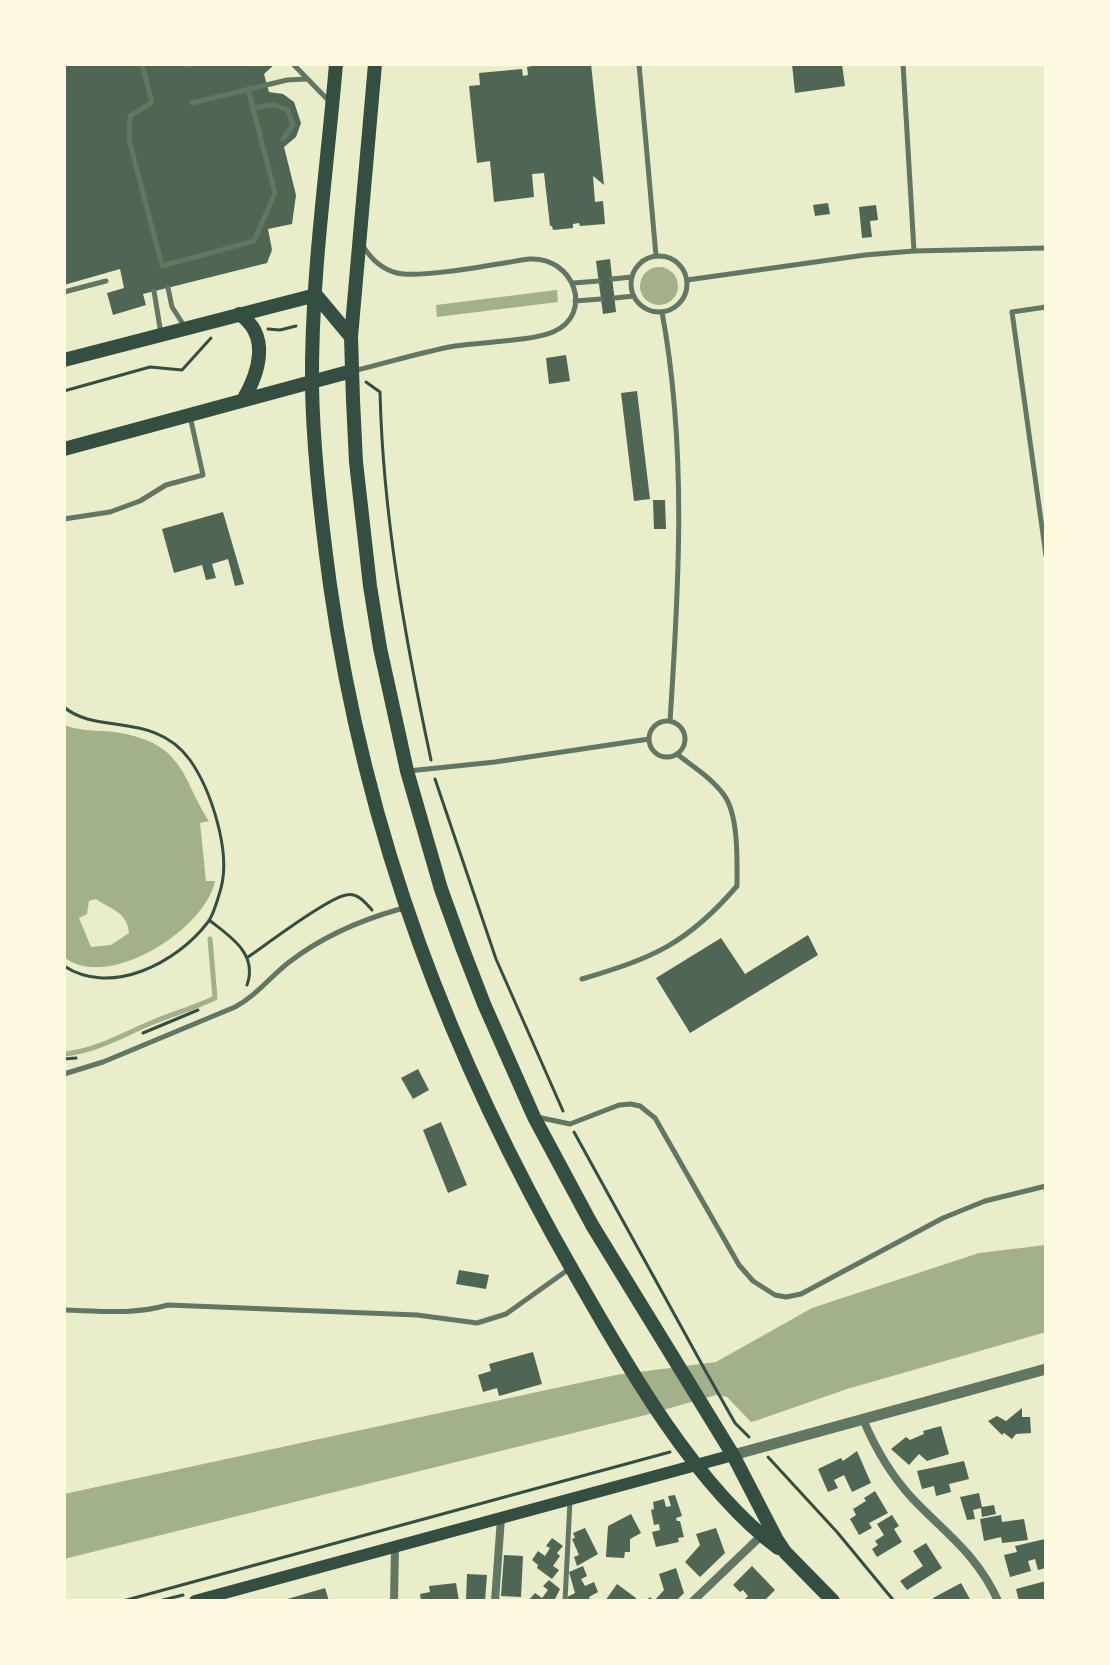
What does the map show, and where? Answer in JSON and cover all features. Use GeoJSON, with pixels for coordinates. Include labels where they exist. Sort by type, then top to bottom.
{"type":"FeatureCollection","features":[{"type":"Feature","properties":{"kind":"main road"},"geometry":{"type":"LineString","coordinates":[[336,64],[316,295],[312,383],[324,540],[343,666],[370,787],[408,914],[481,1100],[529,1195],[620,1354],[697,1465],[762,1535],[785,1552],[833,1601]]}},
{"type":"Feature","properties":{"kind":"main road"},"geometry":{"type":"LineString","coordinates":[[375,64],[351,337],[356,462],[380,648],[407,771],[462,947],[534,1117],[592,1225],[733,1455],[785,1552]]}},
{"type":"Feature","properties":{"kind":"main road"},"geometry":{"type":"LineString","coordinates":[[64,360],[316,295]]}},
{"type":"Feature","properties":{"kind":"main road"},"geometry":{"type":"LineString","coordinates":[[316,295],[351,337]]}},
{"type":"Feature","properties":{"kind":"main road"},"geometry":{"type":"LineString","coordinates":[[239,314],[252,326],[259,342],[259,362],[243,400]]}},
{"type":"Feature","properties":{"kind":"main road"},"geometry":{"type":"LineString","coordinates":[[64,449],[352,371]]}},
{"type":"Feature","properties":{"kind":"main road"},"geometry":{"type":"LineString","coordinates":[[195,1601],[733,1455]]}},
{"type":"Feature","properties":{"kind":"street"},"geometry":{"type":"LineString","coordinates":[[733,1455],[1046,1369]]}},
{"type":"Feature","properties":{"kind":"street"},"geometry":{"type":"LineString","coordinates":[[863,1419],[891,1473],[914,1501],[972,1557],[998,1601]]}},
{"type":"Feature","properties":{"kind":"street"},"geometry":{"type":"LineString","coordinates":[[495,1601],[501,1518]]}},
{"type":"Feature","properties":{"kind":"street"},"geometry":{"type":"LineString","coordinates":[[693,1601],[762,1535]]}},
{"type":"Feature","properties":{"kind":"street"},"geometry":{"type":"LineString","coordinates":[[394,1601],[395,1547]]}},
{"type":"Feature","properties":{"kind":"lane"},"geometry":{"type":"LineString","coordinates":[[142,64],[152,102],[130,116],[129,139],[162,266],[254,241],[275,193],[248,89]]}},
{"type":"Feature","properties":{"kind":"lane"},"geometry":{"type":"LineString","coordinates":[[251,64],[263,64]]}},
{"type":"Feature","properties":{"kind":"lane"},"geometry":{"type":"LineString","coordinates":[[293,64],[333,105]]}},
{"type":"Feature","properties":{"kind":"lane"},"geometry":{"type":"LineString","coordinates":[[639,64],[656,256]]}},
{"type":"Feature","properties":{"kind":"lane"},"geometry":{"type":"LineString","coordinates":[[903,64],[914,251]]}},
{"type":"Feature","properties":{"kind":"lane"},"geometry":{"type":"LineString","coordinates":[[192,103],[287,80],[306,79]]}},
{"type":"Feature","properties":{"kind":"lane"},"geometry":{"type":"LineString","coordinates":[[253,109],[274,105],[288,110],[293,125],[283,139]]}},
{"type":"Feature","properties":{"kind":"lane"},"geometry":{"type":"LineString","coordinates":[[352,371],[454,346],[550,333],[565,324],[575,301],[573,283],[563,269],[547,260],[400,274],[377,263],[361,242]]}},
{"type":"Feature","properties":{"kind":"lane"},"geometry":{"type":"LineString","coordinates":[[687,280],[914,251],[1046,248]]}},
{"type":"Feature","properties":{"kind":"lane"},"geometry":{"type":"LineString","coordinates":[[656,256],[673,260],[687,280],[679,305],[662,312],[646,309],[634,296],[632,277],[641,263],[656,256]]}},
{"type":"Feature","properties":{"kind":"lane"},"geometry":{"type":"LineString","coordinates":[[612,279],[632,277]]}},
{"type":"Feature","properties":{"kind":"lane"},"geometry":{"type":"LineString","coordinates":[[64,292],[106,281]]}},
{"type":"Feature","properties":{"kind":"lane"},"geometry":{"type":"LineString","coordinates":[[573,283],[599,281]]}},
{"type":"Feature","properties":{"kind":"lane"},"geometry":{"type":"LineString","coordinates":[[168,288],[172,307],[186,328]]}},
{"type":"Feature","properties":{"kind":"lane"},"geometry":{"type":"LineString","coordinates":[[154,291],[161,335]]}},
{"type":"Feature","properties":{"kind":"lane"},"geometry":{"type":"LineString","coordinates":[[614,298],[634,296]]}},
{"type":"Feature","properties":{"kind":"lane"},"geometry":{"type":"LineString","coordinates":[[575,301],[601,299]]}},
{"type":"Feature","properties":{"kind":"lane"},"geometry":{"type":"LineString","coordinates":[[1046,307],[1012,312],[1046,556]]}},
{"type":"Feature","properties":{"kind":"lane"},"geometry":{"type":"LineString","coordinates":[[662,312],[671,374],[679,491],[680,569],[670,721]]}},
{"type":"Feature","properties":{"kind":"lane"},"geometry":{"type":"LineString","coordinates":[[64,519],[110,512],[140,501],[166,485],[203,475],[189,414]]}},
{"type":"Feature","properties":{"kind":"lane"},"geometry":{"type":"LineString","coordinates":[[670,721],[680,726],[685,735],[684,745],[677,754],[661,756],[652,749],[649,739],[655,725],[670,721]]}},
{"type":"Feature","properties":{"kind":"lane"},"geometry":{"type":"LineString","coordinates":[[407,771],[649,739]]}},
{"type":"Feature","properties":{"kind":"lane"},"geometry":{"type":"LineString","coordinates":[[582,979],[640,962],[685,938],[737,886],[737,847],[730,806],[717,787],[677,754]]}},
{"type":"Feature","properties":{"kind":"lane"},"geometry":{"type":"LineString","coordinates":[[64,1074],[103,1062],[249,1000],[309,947],[377,915],[400,909],[408,914]]}},
{"type":"Feature","properties":{"kind":"lane"},"geometry":{"type":"LineString","coordinates":[[534,1117],[570,1124],[619,1105],[640,1106],[655,1118],[739,1265],[765,1291],[786,1297],[801,1294],[943,1218],[985,1201],[1046,1186]]}},
{"type":"Feature","properties":{"kind":"lane"},"geometry":{"type":"LineString","coordinates":[[64,1310],[119,1313],[168,1305],[417,1315],[477,1323],[506,1314],[571,1268]]}},
{"type":"Feature","properties":{"kind":"lane"},"geometry":{"type":"LineString","coordinates":[[565,1601],[570,1500]]}},
{"type":"Feature","properties":{"kind":"path"},"geometry":{"type":"LineString","coordinates":[[252,326],[280,330],[296,326]]}},
{"type":"Feature","properties":{"kind":"path"},"geometry":{"type":"LineString","coordinates":[[64,391],[150,367],[182,370],[210,338],[224,334]]}},
{"type":"Feature","properties":{"kind":"path"},"geometry":{"type":"LineString","coordinates":[[352,371],[380,392],[381,457],[407,645],[432,768],[496,959],[570,1124],[735,1423],[837,1532],[894,1601]]}},
{"type":"Feature","properties":{"kind":"path"},"geometry":{"type":"LineString","coordinates":[[64,707],[81,717],[124,724],[154,733],[173,743],[189,759],[207,795],[222,841],[222,885],[209,920],[171,956],[147,969],[120,977],[94,978],[64,966]]}},
{"type":"Feature","properties":{"kind":"path"},"geometry":{"type":"LineString","coordinates":[[248,957],[344,894],[362,898],[377,915]]}},
{"type":"Feature","properties":{"kind":"path"},"geometry":{"type":"LineString","coordinates":[[209,920],[232,938],[248,957],[251,974],[246,989]]}},
{"type":"Feature","properties":{"kind":"path"},"geometry":{"type":"LineString","coordinates":[[139,1034],[204,1008]]}},
{"type":"Feature","properties":{"kind":"path"},"geometry":{"type":"LineString","coordinates":[[64,1059],[85,1058]]}},
{"type":"Feature","properties":{"kind":"path"},"geometry":{"type":"LineString","coordinates":[[123,1601],[685,1448]]}},
{"type":"Feature","properties":{"kind":"shaded area"},"geometry":{"type":"Polygon","coordinates":[[[659,267],[672,273],[678,286],[672,299],[659,305],[646,299],[640,286],[646,273],[659,267]]]}},
{"type":"Feature","properties":{"kind":"shaded area"},"geometry":{"type":"Polygon","coordinates":[[[557,290],[558,302],[437,317],[436,305],[557,290]]]}},
{"type":"Feature","properties":{"kind":"shaded area"},"geometry":{"type":"Polygon","coordinates":[[[64,725],[145,740],[171,756],[209,821],[200,823],[206,881],[215,881],[207,900],[193,918],[174,936],[152,950],[104,967],[82,966],[64,957],[64,725]],[[96,899],[89,901],[87,914],[79,918],[91,947],[111,945],[129,933],[128,926],[122,915],[96,899]]]}},
{"type":"Feature","properties":{"kind":"shaded area"},"geometry":{"type":"Polygon","coordinates":[[[1046,1245],[1046,1332],[847,1389],[751,1422],[727,1397],[716,1395],[64,1559],[64,1494],[616,1375],[716,1362],[812,1308],[979,1253],[1046,1245]]]}},
{"type":"Feature","properties":{"kind":"building"},"geometry":{"type":"Polygon","coordinates":[[[64,64],[275,64],[264,74],[269,92],[283,94],[294,102],[301,123],[296,137],[284,147],[296,195],[292,224],[268,229],[272,250],[267,263],[143,294],[146,305],[113,315],[107,293],[124,288],[120,269],[64,285],[64,64]]]}},
{"type":"Feature","properties":{"kind":"building"},"geometry":{"type":"Polygon","coordinates":[[[532,64],[591,64],[604,185],[593,176],[595,202],[603,201],[605,224],[580,226],[579,223],[573,224],[573,228],[553,230],[544,173],[532,174],[534,197],[494,202],[490,161],[477,163],[469,86],[480,85],[479,73],[522,69],[523,76],[528,75],[527,67],[532,64]]]}},
{"type":"Feature","properties":{"kind":"building"},"geometry":{"type":"Polygon","coordinates":[[[792,64],[842,64],[845,86],[795,93],[792,64]]]}},
{"type":"Feature","properties":{"kind":"building"},"geometry":{"type":"Polygon","coordinates":[[[828,203],[830,214],[815,216],[813,205],[828,203]]]}},
{"type":"Feature","properties":{"kind":"building"},"geometry":{"type":"Polygon","coordinates":[[[876,205],[878,220],[870,221],[872,237],[862,238],[859,207],[876,205]]]}},
{"type":"Feature","properties":{"kind":"building"},"geometry":{"type":"Polygon","coordinates":[[[610,259],[616,312],[603,314],[596,261],[610,259]]]}},
{"type":"Feature","properties":{"kind":"building"},"geometry":{"type":"Polygon","coordinates":[[[566,355],[570,381],[549,384],[546,358],[566,355]]]}},
{"type":"Feature","properties":{"kind":"building"},"geometry":{"type":"Polygon","coordinates":[[[637,391],[650,499],[634,501],[621,393],[637,391]]]}},
{"type":"Feature","properties":{"kind":"building"},"geometry":{"type":"Polygon","coordinates":[[[653,500],[665,500],[666,529],[654,529],[653,500]]]}},
{"type":"Feature","properties":{"kind":"building"},"geometry":{"type":"Polygon","coordinates":[[[223,512],[244,584],[235,586],[228,559],[212,564],[216,578],[206,580],[202,565],[174,573],[162,529],[223,512]]]}},
{"type":"Feature","properties":{"kind":"building"},"geometry":{"type":"Polygon","coordinates":[[[808,935],[818,955],[690,1033],[656,978],[721,938],[745,974],[808,935]]]}},
{"type":"Feature","properties":{"kind":"building"},"geometry":{"type":"Polygon","coordinates":[[[418,1069],[429,1090],[413,1099],[401,1078],[418,1069]]]}},
{"type":"Feature","properties":{"kind":"building"},"geometry":{"type":"Polygon","coordinates":[[[441,1122],[467,1185],[448,1193],[423,1130],[441,1122]]]}},
{"type":"Feature","properties":{"kind":"building"},"geometry":{"type":"Polygon","coordinates":[[[459,1270],[489,1275],[486,1289],[456,1284],[459,1270]]]}},
{"type":"Feature","properties":{"kind":"building"},"geometry":{"type":"Polygon","coordinates":[[[533,1352],[542,1384],[499,1396],[497,1388],[483,1392],[478,1375],[491,1371],[489,1364],[533,1352]]]}},
{"type":"Feature","properties":{"kind":"building"},"geometry":{"type":"Polygon","coordinates":[[[1022,1408],[1022,1417],[1030,1417],[1031,1433],[1016,1434],[1012,1439],[1004,1433],[1002,1435],[988,1421],[997,1416],[1006,1421],[1022,1408]]]}},
{"type":"Feature","properties":{"kind":"building"},"geometry":{"type":"Polygon","coordinates":[[[941,1426],[949,1454],[927,1461],[919,1454],[909,1465],[891,1449],[906,1437],[910,1440],[924,1434],[923,1431],[941,1426]]]}},
{"type":"Feature","properties":{"kind":"building"},"geometry":{"type":"Polygon","coordinates":[[[857,1451],[871,1483],[852,1492],[844,1475],[834,1480],[838,1488],[828,1492],[818,1469],[841,1458],[843,1461],[857,1451]]]}},
{"type":"Feature","properties":{"kind":"building"},"geometry":{"type":"Polygon","coordinates":[[[964,1461],[969,1479],[949,1484],[951,1492],[936,1496],[934,1486],[922,1489],[917,1471],[964,1461]]]}},
{"type":"Feature","properties":{"kind":"building"},"geometry":{"type":"Polygon","coordinates":[[[875,1491],[888,1513],[869,1523],[872,1528],[859,1535],[850,1519],[856,1515],[853,1509],[875,1491]]]}},
{"type":"Feature","properties":{"kind":"building"},"geometry":{"type":"Polygon","coordinates":[[[979,1493],[982,1507],[994,1505],[996,1514],[982,1517],[981,1508],[973,1510],[975,1519],[967,1520],[960,1497],[979,1493]]]}},
{"type":"Feature","properties":{"kind":"building"},"geometry":{"type":"Polygon","coordinates":[[[675,1495],[682,1516],[676,1518],[680,1521],[684,1537],[678,1538],[679,1542],[656,1547],[652,1532],[660,1530],[659,1524],[654,1525],[653,1502],[664,1499],[666,1507],[671,1506],[668,1496],[675,1495]]]}},
{"type":"Feature","properties":{"kind":"building"},"geometry":{"type":"Polygon","coordinates":[[[631,1514],[641,1533],[630,1539],[630,1552],[625,1552],[624,1558],[606,1557],[608,1526],[631,1514]]]}},
{"type":"Feature","properties":{"kind":"building"},"geometry":{"type":"Polygon","coordinates":[[[892,1515],[899,1526],[894,1529],[902,1542],[877,1557],[872,1549],[878,1545],[875,1541],[884,1535],[877,1524],[892,1515]]]}},
{"type":"Feature","properties":{"kind":"building"},"geometry":{"type":"Polygon","coordinates":[[[1001,1515],[1002,1522],[1024,1519],[1028,1540],[1002,1543],[1001,1537],[984,1541],[980,1519],[1001,1515]]]}},
{"type":"Feature","properties":{"kind":"building"},"geometry":{"type":"Polygon","coordinates":[[[585,1528],[598,1554],[577,1566],[574,1557],[579,1555],[572,1539],[575,1538],[573,1533],[585,1528]]]}},
{"type":"Feature","properties":{"kind":"building"},"geometry":{"type":"Polygon","coordinates":[[[716,1528],[725,1553],[700,1577],[685,1562],[700,1545],[696,1534],[716,1528]]]}},
{"type":"Feature","properties":{"kind":"building"},"geometry":{"type":"Polygon","coordinates":[[[552,1538],[563,1546],[553,1566],[559,1570],[552,1579],[532,1560],[538,1551],[545,1556],[550,1548],[546,1546],[552,1538]]]}},
{"type":"Feature","properties":{"kind":"building"},"geometry":{"type":"Polygon","coordinates":[[[1045,1539],[1046,1568],[1038,1570],[1035,1559],[1028,1561],[1031,1571],[1010,1577],[1004,1555],[1017,1552],[1015,1546],[1045,1539]]]}},
{"type":"Feature","properties":{"kind":"building"},"geometry":{"type":"Polygon","coordinates":[[[926,1543],[942,1568],[907,1590],[900,1581],[923,1566],[913,1551],[926,1543]]]}},
{"type":"Feature","properties":{"kind":"building"},"geometry":{"type":"Polygon","coordinates":[[[504,1555],[523,1556],[521,1597],[501,1596],[504,1555]]]}},
{"type":"Feature","properties":{"kind":"building"},"geometry":{"type":"Polygon","coordinates":[[[583,1566],[587,1576],[581,1579],[585,1586],[594,1582],[598,1592],[588,1601],[569,1601],[567,1597],[575,1593],[569,1572],[583,1566]]]}},
{"type":"Feature","properties":{"kind":"building"},"geometry":{"type":"Polygon","coordinates":[[[752,1566],[775,1590],[764,1601],[743,1601],[748,1596],[733,1585],[752,1566]]]}},
{"type":"Feature","properties":{"kind":"building"},"geometry":{"type":"Polygon","coordinates":[[[676,1568],[684,1593],[676,1601],[654,1601],[664,1590],[659,1574],[676,1568]]]}},
{"type":"Feature","properties":{"kind":"building"},"geometry":{"type":"Polygon","coordinates":[[[467,1574],[487,1575],[485,1601],[466,1601],[467,1574]]]}},
{"type":"Feature","properties":{"kind":"building"},"geometry":{"type":"Polygon","coordinates":[[[549,1580],[560,1589],[554,1601],[528,1601],[535,1593],[542,1598],[548,1590],[543,1586],[549,1580]]]}},
{"type":"Feature","properties":{"kind":"building"},"geometry":{"type":"Polygon","coordinates":[[[1046,1581],[1046,1601],[1019,1601],[1016,1589],[1046,1581]]]}},
{"type":"Feature","properties":{"kind":"building"},"geometry":{"type":"Polygon","coordinates":[[[456,1583],[459,1601],[421,1601],[420,1594],[430,1592],[429,1586],[456,1583]]]}},
{"type":"Feature","properties":{"kind":"building"},"geometry":{"type":"Polygon","coordinates":[[[961,1583],[971,1601],[934,1601],[933,1598],[961,1583]]]}},
{"type":"Feature","properties":{"kind":"building"},"geometry":{"type":"Polygon","coordinates":[[[617,1584],[636,1598],[636,1601],[605,1601],[617,1584]]]}},
{"type":"Feature","properties":{"kind":"building"},"geometry":{"type":"Polygon","coordinates":[[[325,1588],[329,1601],[284,1601],[284,1600],[325,1588]]]}},
{"type":"Feature","properties":{"kind":"waterway"},"geometry":{"type":"LineString","coordinates":[[64,1054],[98,1046],[215,998],[210,939]]}}]}
